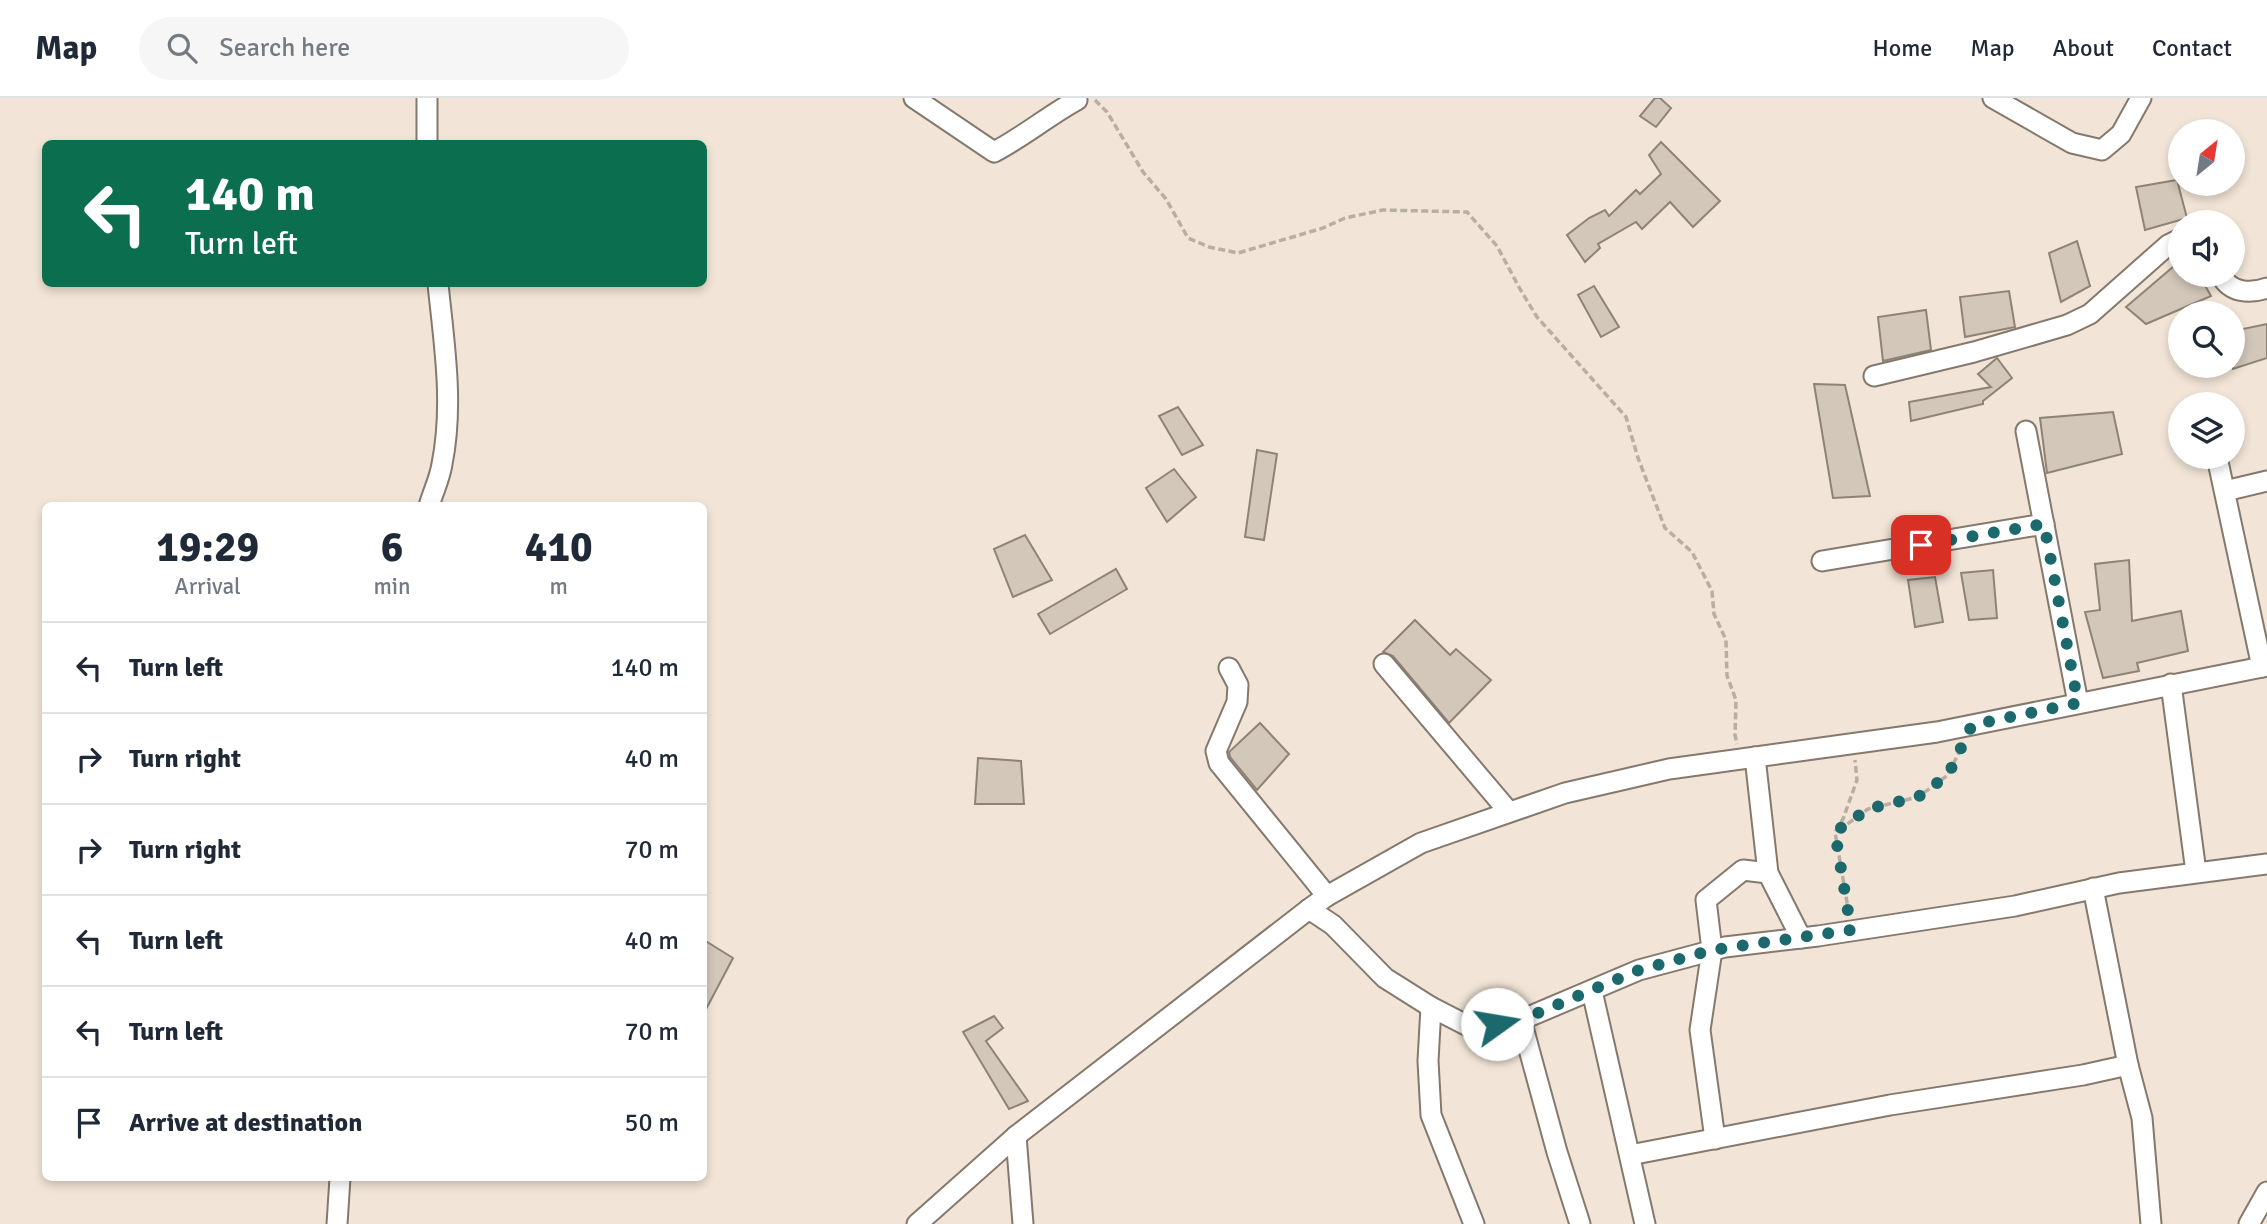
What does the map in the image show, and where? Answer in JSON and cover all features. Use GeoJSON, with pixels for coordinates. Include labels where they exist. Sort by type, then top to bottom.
{"type":"FeatureCollection","features":[{"type":"Feature","properties":{"kind":"street"},"geometry":{"type":"LineString","coordinates":[[427,98],[427,140]]}},
{"type":"Feature","properties":{"kind":"street"},"geometry":{"type":"LineString","coordinates":[[914,98],[994,152],[1019,139],[1051,114],[1085,99]]}},
{"type":"Feature","properties":{"kind":"street"},"geometry":{"type":"LineString","coordinates":[[1993,98],[2072,143],[2102,150],[2121,134],[2141,98]]}},
{"type":"Feature","properties":{"kind":"street"},"geometry":{"type":"LineString","coordinates":[[1874,376],[2067,325],[2090,314],[2168,245]]}},
{"type":"Feature","properties":{"kind":"street"},"geometry":{"type":"LineString","coordinates":[[430,502],[442,467],[448,385],[438,287]]}},
{"type":"Feature","properties":{"kind":"street"},"geometry":{"type":"LineString","coordinates":[[2233,287],[2253,293],[2267,288]]}},
{"type":"Feature","properties":{"kind":"street"},"geometry":{"type":"LineString","coordinates":[[2026,430],[2078,703]]}},
{"type":"Feature","properties":{"kind":"street"},"geometry":{"type":"LineString","coordinates":[[917,1224],[1016,1136],[1309,909],[1421,843],[1565,793],[1669,769],[1972,725],[2265,666],[2220,469]]}},
{"type":"Feature","properties":{"kind":"street"},"geometry":{"type":"LineString","coordinates":[[2225,491],[2267,481]]}},
{"type":"Feature","properties":{"kind":"street"},"geometry":{"type":"LineString","coordinates":[[1822,561],[2044,524]]}},
{"type":"Feature","properties":{"kind":"street"},"geometry":{"type":"LineString","coordinates":[[1384,664],[1509,813]]}},
{"type":"Feature","properties":{"kind":"street"},"geometry":{"type":"LineString","coordinates":[[1229,668],[1238,685],[1237,702],[1216,751],[1219,763],[1327,896]]}},
{"type":"Feature","properties":{"kind":"street"},"geometry":{"type":"LineString","coordinates":[[2171,684],[2196,872]]}},
{"type":"Feature","properties":{"kind":"street"},"geometry":{"type":"LineString","coordinates":[[1748,758],[1768,873],[1801,937]]}},
{"type":"Feature","properties":{"kind":"street"},"geometry":{"type":"LineString","coordinates":[[1309,909],[1333,925],[1385,978],[1431,1007],[1472,1028],[1521,1020],[1639,970],[1712,950],[2015,906],[2093,888],[2196,872],[2267,864]]}},
{"type":"Feature","properties":{"kind":"street"},"geometry":{"type":"LineString","coordinates":[[1715,1139],[1700,1030],[1712,950],[1706,900],[1743,870],[1768,873]]}},
{"type":"Feature","properties":{"kind":"street"},"geometry":{"type":"LineString","coordinates":[[2093,888],[2128,1065],[2142,1118],[2151,1224]]}},
{"type":"Feature","properties":{"kind":"street"},"geometry":{"type":"LineString","coordinates":[[1592,991],[1645,1224]]}},
{"type":"Feature","properties":{"kind":"street"},"geometry":{"type":"LineString","coordinates":[[1431,1007],[1428,1061],[1431,1115],[1474,1224]]}},
{"type":"Feature","properties":{"kind":"street"},"geometry":{"type":"LineString","coordinates":[[1521,1020],[1580,1224]]}},
{"type":"Feature","properties":{"kind":"street"},"geometry":{"type":"LineString","coordinates":[[1630,1155],[1890,1105],[2083,1075],[2128,1065]]}},
{"type":"Feature","properties":{"kind":"street"},"geometry":{"type":"LineString","coordinates":[[1016,1136],[1023,1224]]}},
{"type":"Feature","properties":{"kind":"street"},"geometry":{"type":"LineString","coordinates":[[337,1224],[340,1181]]}},
{"type":"Feature","properties":{"kind":"street"},"geometry":{"type":"LineString","coordinates":[[2249,1224],[2267,1192]]}},
{"type":"Feature","properties":{"kind":"path"},"geometry":{"type":"LineString","coordinates":[[1085,99],[1107,112],[1143,172],[1166,199],[1188,238],[1209,247],[1238,253],[1323,228],[1345,218],[1383,210],[1467,212],[1497,246],[1537,317],[1626,417],[1638,458],[1665,528],[1692,552],[1712,592],[1714,614],[1726,640],[1727,676],[1736,700],[1735,735],[1748,758]]}},
{"type":"Feature","properties":{"kind":"path"},"geometry":{"type":"LineString","coordinates":[[1835,832],[1868,809],[1918,797],[1948,775],[1972,725]]}},
{"type":"Feature","properties":{"kind":"path"},"geometry":{"type":"LineString","coordinates":[[1851,930],[1835,832],[1843,819],[1857,780],[1854,744]]}},
{"type":"Feature","properties":{"kind":"building"},"geometry":{"type":"Polygon","coordinates":[[[1655,98],[1660,98],[1671,108],[1656,127],[1640,116],[1655,98]]]}},
{"type":"Feature","properties":{"kind":"building"},"geometry":{"type":"Polygon","coordinates":[[[1661,142],[1720,201],[1693,227],[1670,202],[1642,229],[1636,222],[1598,244],[1600,248],[1585,262],[1567,235],[1589,218],[1605,210],[1609,216],[1636,190],[1640,194],[1661,174],[1649,155],[1661,142]]]}},
{"type":"Feature","properties":{"kind":"building"},"geometry":{"type":"Polygon","coordinates":[[[2168,182],[2168,196],[2181,196],[2185,210],[2168,210],[2168,223],[2145,230],[2136,187],[2168,182]]]}},
{"type":"Feature","properties":{"kind":"building"},"geometry":{"type":"Polygon","coordinates":[[[2077,241],[2090,286],[2061,302],[2049,253],[2077,241]]]}},
{"type":"Feature","properties":{"kind":"building"},"geometry":{"type":"Polygon","coordinates":[[[2168,271],[2168,287],[2206,287],[2211,296],[2199,301],[2168,301],[2168,315],[2146,324],[2126,307],[2168,271]]]}},
{"type":"Feature","properties":{"kind":"building"},"geometry":{"type":"Polygon","coordinates":[[[1594,286],[1619,327],[1601,337],[1578,295],[1594,286]]]}},
{"type":"Feature","properties":{"kind":"building"},"geometry":{"type":"Polygon","coordinates":[[[2009,291],[2015,327],[1965,337],[1960,297],[2009,291]]]}},
{"type":"Feature","properties":{"kind":"building"},"geometry":{"type":"Polygon","coordinates":[[[1926,310],[1931,350],[1883,361],[1878,317],[1926,310]]]}},
{"type":"Feature","properties":{"kind":"building"},"geometry":{"type":"Polygon","coordinates":[[[2267,324],[2267,358],[2245,365],[2245,329],[2267,324]]]}},
{"type":"Feature","properties":{"kind":"building"},"geometry":{"type":"Polygon","coordinates":[[[1997,358],[2012,378],[1983,401],[1983,404],[1911,421],[1909,402],[1991,387],[1978,374],[1997,358]]]}},
{"type":"Feature","properties":{"kind":"building"},"geometry":{"type":"Polygon","coordinates":[[[1814,384],[1845,385],[1870,496],[1833,498],[1814,384]]]}},
{"type":"Feature","properties":{"kind":"building"},"geometry":{"type":"Polygon","coordinates":[[[1178,407],[1203,445],[1182,455],[1159,416],[1178,407]]]}},
{"type":"Feature","properties":{"kind":"building"},"geometry":{"type":"Polygon","coordinates":[[[2113,412],[2122,454],[2047,473],[2040,418],[2113,412]]]}},
{"type":"Feature","properties":{"kind":"building"},"geometry":{"type":"Polygon","coordinates":[[[1257,450],[1277,454],[1264,540],[1245,537],[1257,450]]]}},
{"type":"Feature","properties":{"kind":"building"},"geometry":{"type":"Polygon","coordinates":[[[1174,469],[1196,497],[1167,522],[1146,488],[1174,469]]]}},
{"type":"Feature","properties":{"kind":"building"},"geometry":{"type":"Polygon","coordinates":[[[1025,535],[1052,580],[1013,597],[994,549],[1025,535]]]}},
{"type":"Feature","properties":{"kind":"building"},"geometry":{"type":"Polygon","coordinates":[[[2129,560],[2132,621],[2181,611],[2188,651],[2137,663],[2139,671],[2103,678],[2085,612],[2100,610],[2095,564],[2129,560]]]}},
{"type":"Feature","properties":{"kind":"building"},"geometry":{"type":"Polygon","coordinates":[[[1116,569],[1127,589],[1050,634],[1038,614],[1116,569]]]}},
{"type":"Feature","properties":{"kind":"building"},"geometry":{"type":"Polygon","coordinates":[[[1993,570],[1997,618],[1969,620],[1961,573],[1993,570]]]}},
{"type":"Feature","properties":{"kind":"building"},"geometry":{"type":"Polygon","coordinates":[[[1935,577],[1943,622],[1915,627],[1908,580],[1935,577]]]}},
{"type":"Feature","properties":{"kind":"building"},"geometry":{"type":"Polygon","coordinates":[[[1415,620],[1450,655],[1456,649],[1491,680],[1449,723],[1393,656],[1383,652],[1415,620]]]}},
{"type":"Feature","properties":{"kind":"building"},"geometry":{"type":"Polygon","coordinates":[[[1260,723],[1289,754],[1257,790],[1230,757],[1229,752],[1260,723]]]}},
{"type":"Feature","properties":{"kind":"building"},"geometry":{"type":"Polygon","coordinates":[[[978,758],[1021,761],[1024,804],[975,804],[978,758]]]}},
{"type":"Feature","properties":{"kind":"building"},"geometry":{"type":"Polygon","coordinates":[[[707,942],[733,958],[707,1007],[707,942]]]}},
{"type":"Feature","properties":{"kind":"building"},"geometry":{"type":"Polygon","coordinates":[[[994,1016],[1003,1028],[986,1041],[1028,1101],[1009,1109],[963,1032],[994,1016]]]}},
{"type":"Feature","properties":{"kind":"route"},"geometry":{"type":"LineString","coordinates":[[1497,1024],[1521,1020],[1639,970],[1712,950],[1851,930],[1835,832],[1868,809],[1918,797],[1948,775],[1972,725],[2078,703],[2044,524],[1921,545]]}}]}
